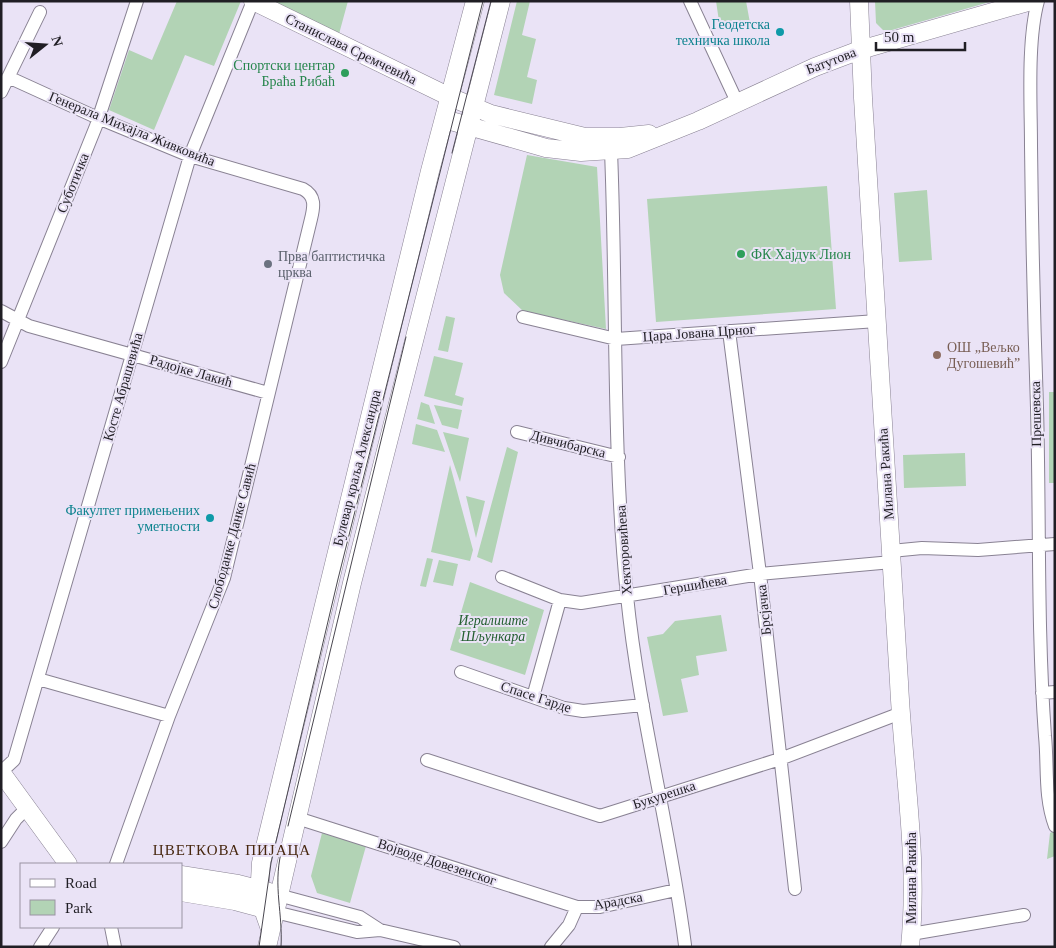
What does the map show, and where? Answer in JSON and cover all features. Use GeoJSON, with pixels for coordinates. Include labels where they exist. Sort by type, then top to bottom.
{"type":"FeatureCollection","features":[{"type":"Feature","properties":{"kind":"main road","name":"Станислава Сремчевића"},"geometry":{"type":"LineString","coordinates":[[253,1],[450,97]]}},
{"type":"Feature","properties":{"kind":"main road","name":"Булевар краља Александра"},"geometry":{"type":"LineString","coordinates":[[269,941],[268,892],[261,863],[330,577],[475,1]]}},
{"type":"Feature","properties":{"kind":"main road","name":"Булевар краља Александра"},"geometry":{"type":"LineString","coordinates":[[268,892],[297,818],[357,564],[501,1]]}},
{"type":"Feature","properties":{"kind":"main road","name":"Милана Ракића"},"geometry":{"type":"LineString","coordinates":[[859,1],[860,50],[891,556],[901,713],[910,806],[910,940]]}},
{"type":"Feature","properties":{"kind":"main road","name":"Батутова"},"geometry":{"type":"LineString","coordinates":[[444,119],[546,148],[581,152],[628,149],[698,121],[815,67],[860,50],[1031,1]]}},
{"type":"Feature","properties":{"kind":"main road","name":"Батутова"},"geometry":{"type":"LineString","coordinates":[[450,97],[474,108],[520,123],[585,137],[620,137],[668,132]]}},
{"type":"Feature","properties":{"kind":"main road"},"geometry":{"type":"LineString","coordinates":[[1,772],[67,863]]}},
{"type":"Feature","properties":{"kind":"main road"},"geometry":{"type":"LineString","coordinates":[[182,875],[268,892]]}},
{"type":"Feature","properties":{"kind":"main road"},"geometry":{"type":"LineString","coordinates":[[182,892],[235,901],[269,911]]}},
{"type":"Feature","properties":{"kind":"street","name":"Суботичка"},"geometry":{"type":"LineString","coordinates":[[1,362],[98,118],[137,1]]}},
{"type":"Feature","properties":{"kind":"street","name":"Косте Абрашевића"},"geometry":{"type":"LineString","coordinates":[[1,772],[14,760],[190,156],[253,1]]}},
{"type":"Feature","properties":{"kind":"street"},"geometry":{"type":"LineString","coordinates":[[690,1],[737,102]]}},
{"type":"Feature","properties":{"kind":"street","name":"Прешевска"},"geometry":{"type":"LineString","coordinates":[[1038,1],[1032,62],[1031,101],[1032,305],[1037,408],[1038,546],[1048,693],[1048,801],[1055,826]]}},
{"type":"Feature","properties":{"kind":"street"},"geometry":{"type":"LineString","coordinates":[[1,92],[40,12]]}},
{"type":"Feature","properties":{"kind":"street","name":"Генерала Михајла Живковића"},"geometry":{"type":"LineString","coordinates":[[8,77],[98,118],[190,156],[303,189],[309,192],[313,198]]}},
{"type":"Feature","properties":{"kind":"street","name":"Хекторовићева"},"geometry":{"type":"LineString","coordinates":[[611,151],[619,457],[627,597],[658,797],[685,945]]}},
{"type":"Feature","properties":{"kind":"street","name":"Слободанке Данке Савић"},"geometry":{"type":"LineString","coordinates":[[116,863],[169,716],[224,578],[311,220],[313,198]]}},
{"type":"Feature","properties":{"kind":"street","name":"Радојке Лакић"},"geometry":{"type":"LineString","coordinates":[[1,311],[29,326],[268,393]]}},
{"type":"Feature","properties":{"kind":"street","name":"Цара Јована Црног"},"geometry":{"type":"LineString","coordinates":[[523,317],[616,339],[877,321]]}},
{"type":"Feature","properties":{"kind":"street","name":"Брсјачка"},"geometry":{"type":"LineString","coordinates":[[729,330],[760,574],[795,889]]}},
{"type":"Feature","properties":{"kind":"street","name":"Дивчибарска"},"geometry":{"type":"LineString","coordinates":[[517,432],[619,457]]}},
{"type":"Feature","properties":{"kind":"street","name":"Гершићева"},"geometry":{"type":"LineString","coordinates":[[502,578],[560,600],[581,603],[760,574],[891,556],[922,548],[978,550],[1055,544]]}},
{"type":"Feature","properties":{"kind":"street"},"geometry":{"type":"LineString","coordinates":[[533,697],[560,600]]}},
{"type":"Feature","properties":{"kind":"street","name":"Спасе Гарде"},"geometry":{"type":"LineString","coordinates":[[461,672],[533,697],[584,712],[643,705]]}},
{"type":"Feature","properties":{"kind":"street"},"geometry":{"type":"LineString","coordinates":[[38,679],[169,716]]}},
{"type":"Feature","properties":{"kind":"street","name":"Букурешка"},"geometry":{"type":"LineString","coordinates":[[427,760],[593,815],[606,815],[780,759],[901,713]]}},
{"type":"Feature","properties":{"kind":"street"},"geometry":{"type":"LineString","coordinates":[[1,842],[27,808]]}},
{"type":"Feature","properties":{"kind":"street","name":"Војводе Довезенског"},"geometry":{"type":"LineString","coordinates":[[297,818],[577,907]]}},
{"type":"Feature","properties":{"kind":"street","name":"Арадска"},"geometry":{"type":"LineString","coordinates":[[551,947],[569,925],[577,907],[600,907],[676,890]]}},
{"type":"Feature","properties":{"kind":"street"},"geometry":{"type":"LineString","coordinates":[[268,892],[360,917],[380,930]]}},
{"type":"Feature","properties":{"kind":"street"},"geometry":{"type":"LineString","coordinates":[[269,911],[357,932],[380,930],[454,947]]}},
{"type":"Feature","properties":{"kind":"street"},"geometry":{"type":"LineString","coordinates":[[910,940],[1024,915]]}},
{"type":"Feature","properties":{"kind":"street"},"geometry":{"type":"LineString","coordinates":[[40,947],[52,928]]}},
{"type":"Feature","properties":{"kind":"street"},"geometry":{"type":"LineString","coordinates":[[111,928],[115,947]]}},
{"type":"Feature","properties":{"kind":"green space"},"geometry":{"type":"Polygon","coordinates":[[[177,1],[241,1],[214,66],[185,55],[154,130],[109,110],[129,50],[152,60],[177,1]]]}},
{"type":"Feature","properties":{"kind":"green space"},"geometry":{"type":"Polygon","coordinates":[[[271,1],[348,1],[339,34],[271,1]]]}},
{"type":"Feature","properties":{"kind":"green space"},"geometry":{"type":"Polygon","coordinates":[[[517,1],[530,1],[522,35],[536,39],[527,77],[537,80],[532,104],[494,95],[517,1]]]}},
{"type":"Feature","properties":{"kind":"green space"},"geometry":{"type":"Polygon","coordinates":[[[716,1],[746,1],[750,23],[720,28],[716,1]]]}},
{"type":"Feature","properties":{"kind":"green space"},"geometry":{"type":"Polygon","coordinates":[[[875,1],[993,1],[885,32],[876,23],[875,1]]]}},
{"type":"Feature","properties":{"kind":"green space"},"geometry":{"type":"Polygon","coordinates":[[[527,155],[597,167],[606,329],[523,311],[504,293],[500,275],[527,155]]]}},
{"type":"Feature","properties":{"kind":"green space","name":"ФК Хајдук Лион"},"geometry":{"type":"Polygon","coordinates":[[[827,186],[836,309],[656,322],[647,199],[827,186]]]}},
{"type":"Feature","properties":{"kind":"green space"},"geometry":{"type":"Polygon","coordinates":[[[927,190],[932,260],[899,262],[894,193],[927,190]]]}},
{"type":"Feature","properties":{"kind":"green space"},"geometry":{"type":"Polygon","coordinates":[[[446,316],[455,318],[448,352],[438,350],[446,316]]]}},
{"type":"Feature","properties":{"kind":"green space"},"geometry":{"type":"Polygon","coordinates":[[[434,356],[463,363],[455,395],[464,398],[462,406],[424,396],[434,356]]]}},
{"type":"Feature","properties":{"kind":"green space"},"geometry":{"type":"Polygon","coordinates":[[[1049,392],[1055,392],[1055,483],[1049,483],[1049,392]]]}},
{"type":"Feature","properties":{"kind":"green space"},"geometry":{"type":"Polygon","coordinates":[[[421,402],[429,405],[435,424],[417,419],[421,402]]]}},
{"type":"Feature","properties":{"kind":"green space"},"geometry":{"type":"Polygon","coordinates":[[[434,405],[462,410],[458,429],[442,425],[434,405]]]}},
{"type":"Feature","properties":{"kind":"green space"},"geometry":{"type":"Polygon","coordinates":[[[416,424],[437,430],[445,452],[412,444],[416,424]]]}},
{"type":"Feature","properties":{"kind":"green space"},"geometry":{"type":"Polygon","coordinates":[[[443,432],[469,438],[460,482],[443,432]]]}},
{"type":"Feature","properties":{"kind":"green space"},"geometry":{"type":"Polygon","coordinates":[[[507,447],[518,452],[492,563],[477,557],[507,447]]]}},
{"type":"Feature","properties":{"kind":"green space"},"geometry":{"type":"Polygon","coordinates":[[[965,453],[966,486],[904,488],[903,455],[965,453]]]}},
{"type":"Feature","properties":{"kind":"green space"},"geometry":{"type":"Polygon","coordinates":[[[450,465],[473,550],[470,561],[431,552],[450,465]]]}},
{"type":"Feature","properties":{"kind":"green space"},"geometry":{"type":"Polygon","coordinates":[[[466,496],[485,501],[476,538],[466,496]]]}},
{"type":"Feature","properties":{"kind":"green space"},"geometry":{"type":"Polygon","coordinates":[[[427,558],[433,559],[426,587],[420,586],[427,558]]]}},
{"type":"Feature","properties":{"kind":"green space"},"geometry":{"type":"Polygon","coordinates":[[[439,560],[458,564],[453,586],[433,582],[439,560]]]}},
{"type":"Feature","properties":{"kind":"green space","name":"Игралиште Шљункара"},"geometry":{"type":"Polygon","coordinates":[[[470,582],[544,610],[525,675],[450,650],[470,582]]]}},
{"type":"Feature","properties":{"kind":"green space"},"geometry":{"type":"Polygon","coordinates":[[[721,615],[727,651],[696,656],[699,675],[681,679],[688,712],[663,716],[647,637],[663,634],[675,621],[721,615]]]}},
{"type":"Feature","properties":{"kind":"green space"},"geometry":{"type":"Polygon","coordinates":[[[1055,830],[1055,856],[1047,859],[1050,833],[1055,830]]]}},
{"type":"Feature","properties":{"kind":"green space"},"geometry":{"type":"Polygon","coordinates":[[[322,833],[366,846],[350,903],[317,893],[311,876],[322,833]]]}},
{"type":"Feature","properties":{"kind":"tram line"},"geometry":{"type":"LineString","coordinates":[[259,947],[271,863],[338,579],[483,1]]}},
{"type":"Feature","properties":{"kind":"tram line"},"geometry":{"type":"LineString","coordinates":[[452,153],[491,1]]}},
{"type":"Feature","properties":{"kind":"tram line"},"geometry":{"type":"LineString","coordinates":[[288,826],[406,337]]}},
{"type":"Feature","properties":{"kind":"tram line"},"geometry":{"type":"LineString","coordinates":[[281,853],[278,889],[281,947]]}},
{"type":"Feature","properties":{"kind":"place","name":"Геодетска техничка школа"},"geometry":{"type":"Point","coordinates":[780,32]}},
{"type":"Feature","properties":{"kind":"place","name":"Спортски центар Браћа Рибаћ"},"geometry":{"type":"Point","coordinates":[345,73]}},
{"type":"Feature","properties":{"kind":"place","name":"ФК Хајдук Лион"},"geometry":{"type":"Point","coordinates":[741,254]}},
{"type":"Feature","properties":{"kind":"place","name":"Прва баптистичка црква"},"geometry":{"type":"Point","coordinates":[268,264]}},
{"type":"Feature","properties":{"kind":"place","name":"ОШ „Вељко Дугошевић”"},"geometry":{"type":"Point","coordinates":[937,355]}},
{"type":"Feature","properties":{"kind":"place","name":"Факултет примењених уметности"},"geometry":{"type":"Point","coordinates":[210,518]}},
{"type":"Feature","properties":{"kind":"district","name":"ЦВЕТКОВА ПИЈАЦА"},"geometry":{"type":"Point","coordinates":[232,850]}}]}
